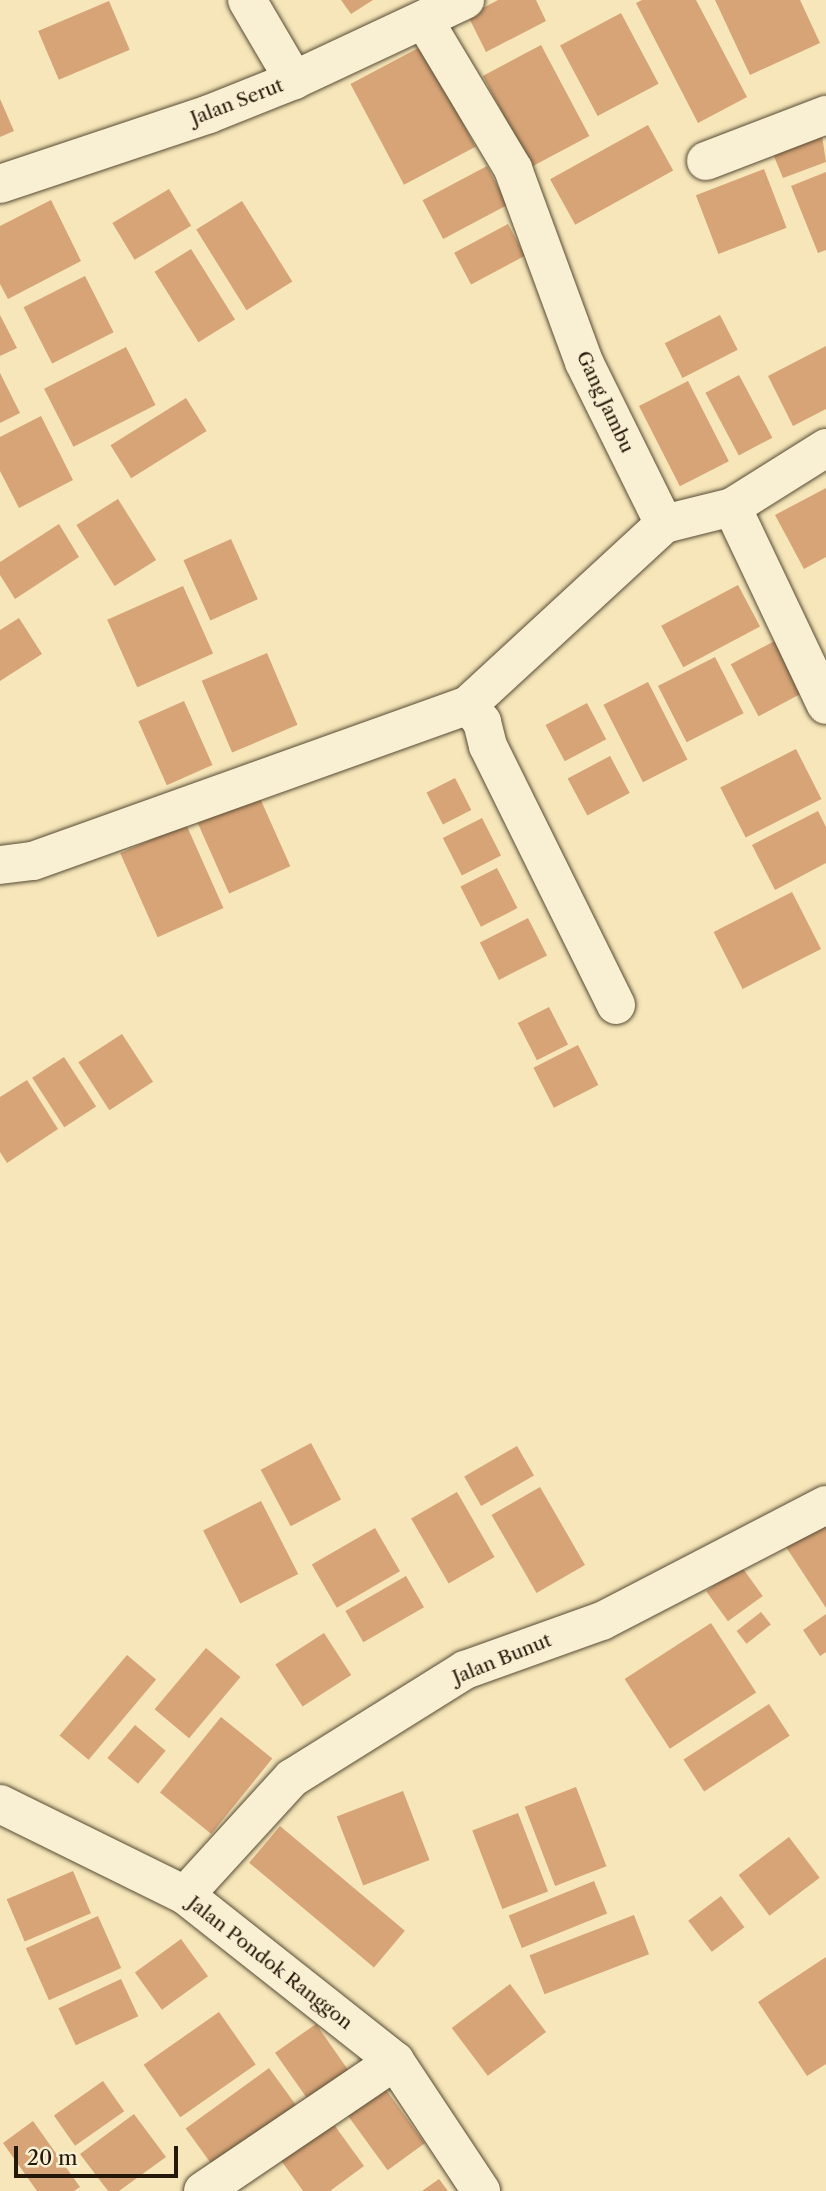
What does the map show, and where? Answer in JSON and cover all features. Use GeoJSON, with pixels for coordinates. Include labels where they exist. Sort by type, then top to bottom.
{"type":"FeatureCollection","features":[{"type":"Feature","properties":{"kind":"street"},"geometry":{"type":"LineString","coordinates":[[247,0],[294,80]]}},
{"type":"Feature","properties":{"kind":"street","name":"Jalan Serut"},"geometry":{"type":"LineString","coordinates":[[0,184],[209,114],[294,80],[466,0]]}},
{"type":"Feature","properties":{"kind":"street","name":"Gang Jambu"},"geometry":{"type":"LineString","coordinates":[[424,20],[513,170],[584,362],[664,524]]}},
{"type":"Feature","properties":{"kind":"street"},"geometry":{"type":"LineString","coordinates":[[706,161],[826,115]]}},
{"type":"Feature","properties":{"kind":"street"},"geometry":{"type":"LineString","coordinates":[[0,865],[33,861],[468,705],[664,524],[732,507],[826,449]]}},
{"type":"Feature","properties":{"kind":"street"},"geometry":{"type":"LineString","coordinates":[[732,507],[826,705]]}},
{"type":"Feature","properties":{"kind":"street"},"geometry":{"type":"LineString","coordinates":[[468,705],[482,722],[488,746],[616,1005]]}},
{"type":"Feature","properties":{"kind":"street","name":"Jalan Bunut"},"geometry":{"type":"LineString","coordinates":[[185,1895],[292,1778],[465,1670],[602,1621],[826,1505]]}},
{"type":"Feature","properties":{"kind":"street","name":"Jalan Pondok Ranggon"},"geometry":{"type":"LineString","coordinates":[[0,1804],[185,1895],[395,2061],[481,2191]]}},
{"type":"Feature","properties":{"kind":"street"},"geometry":{"type":"LineString","coordinates":[[203,2191],[395,2061]]}},
{"type":"Feature","properties":{"kind":"building"},"geometry":{"type":"Polygon","coordinates":[[[341,0],[373,0],[351,14],[341,0]]]}},
{"type":"Feature","properties":{"kind":"building"},"geometry":{"type":"Polygon","coordinates":[[[498,0],[536,0],[546,21],[486,52],[468,16],[498,0]]]}},
{"type":"Feature","properties":{"kind":"building"},"geometry":{"type":"Polygon","coordinates":[[[642,0],[696,0],[747,97],[698,123],[636,3],[642,0]]]}},
{"type":"Feature","properties":{"kind":"building"},"geometry":{"type":"Polygon","coordinates":[[[715,0],[800,0],[820,43],[750,75],[715,0]]]}},
{"type":"Feature","properties":{"kind":"building"},"geometry":{"type":"Polygon","coordinates":[[[109,1],[130,50],[59,80],[38,31],[109,1]]]}},
{"type":"Feature","properties":{"kind":"building"},"geometry":{"type":"Polygon","coordinates":[[[621,13],[659,84],[598,116],[560,45],[621,13]]]}},
{"type":"Feature","properties":{"kind":"building"},"geometry":{"type":"Polygon","coordinates":[[[541,45],[589,136],[531,167],[483,76],[541,45]]]}},
{"type":"Feature","properties":{"kind":"building"},"geometry":{"type":"Polygon","coordinates":[[[422,46],[476,147],[404,185],[350,84],[422,46]]]}},
{"type":"Feature","properties":{"kind":"building"},"geometry":{"type":"Polygon","coordinates":[[[0,99],[14,131],[0,137],[0,99]]]}},
{"type":"Feature","properties":{"kind":"building"},"geometry":{"type":"Polygon","coordinates":[[[648,125],[673,170],[575,225],[550,179],[648,125]]]}},
{"type":"Feature","properties":{"kind":"building"},"geometry":{"type":"Polygon","coordinates":[[[821,129],[826,162],[783,178],[771,149],[821,129]]]}},
{"type":"Feature","properties":{"kind":"building"},"geometry":{"type":"Polygon","coordinates":[[[487,166],[508,205],[443,239],[423,200],[487,166]]]}},
{"type":"Feature","properties":{"kind":"building"},"geometry":{"type":"Polygon","coordinates":[[[764,169],[787,228],[718,254],[696,195],[764,169]]]}},
{"type":"Feature","properties":{"kind":"building"},"geometry":{"type":"Polygon","coordinates":[[[826,172],[826,250],[818,253],[791,186],[826,172]]]}},
{"type":"Feature","properties":{"kind":"building"},"geometry":{"type":"Polygon","coordinates":[[[169,189],[191,226],[135,260],[112,223],[169,189]]]}},
{"type":"Feature","properties":{"kind":"building"},"geometry":{"type":"Polygon","coordinates":[[[51,200],[81,261],[8,299],[0,284],[0,226],[51,200]]]}},
{"type":"Feature","properties":{"kind":"building"},"geometry":{"type":"Polygon","coordinates":[[[242,201],[292,282],[247,310],[196,230],[242,201]]]}},
{"type":"Feature","properties":{"kind":"building"},"geometry":{"type":"Polygon","coordinates":[[[508,224],[525,256],[471,284],[454,253],[508,224]]]}},
{"type":"Feature","properties":{"kind":"building"},"geometry":{"type":"Polygon","coordinates":[[[191,249],[235,319],[199,342],[155,272],[191,249]]]}},
{"type":"Feature","properties":{"kind":"building"},"geometry":{"type":"Polygon","coordinates":[[[85,276],[114,332],[52,363],[24,307],[85,276]]]}},
{"type":"Feature","properties":{"kind":"building"},"geometry":{"type":"Polygon","coordinates":[[[0,315],[17,348],[0,356],[0,315]]]}},
{"type":"Feature","properties":{"kind":"building"},"geometry":{"type":"Polygon","coordinates":[[[720,315],[738,350],[682,378],[665,343],[720,315]]]}},
{"type":"Feature","properties":{"kind":"building"},"geometry":{"type":"Polygon","coordinates":[[[826,346],[826,409],[793,426],[768,376],[826,346]]]}},
{"type":"Feature","properties":{"kind":"building"},"geometry":{"type":"Polygon","coordinates":[[[126,347],[156,405],[74,447],[44,389],[126,347]]]}},
{"type":"Feature","properties":{"kind":"building"},"geometry":{"type":"Polygon","coordinates":[[[0,373],[20,413],[0,423],[0,373]]]}},
{"type":"Feature","properties":{"kind":"building"},"geometry":{"type":"Polygon","coordinates":[[[739,375],[772,438],[739,456],[705,393],[739,375]]]}},
{"type":"Feature","properties":{"kind":"building"},"geometry":{"type":"Polygon","coordinates":[[[688,381],[729,461],[680,486],[639,406],[688,381]]]}},
{"type":"Feature","properties":{"kind":"building"},"geometry":{"type":"Polygon","coordinates":[[[186,398],[207,431],[131,478],[111,445],[186,398]]]}},
{"type":"Feature","properties":{"kind":"building"},"geometry":{"type":"Polygon","coordinates":[[[41,416],[73,480],[19,508],[0,471],[0,437],[41,416]]]}},
{"type":"Feature","properties":{"kind":"building"},"geometry":{"type":"Polygon","coordinates":[[[826,488],[826,557],[804,569],[775,515],[826,488]]]}},
{"type":"Feature","properties":{"kind":"building"},"geometry":{"type":"Polygon","coordinates":[[[118,499],[156,560],[115,586],[76,525],[118,499]]]}},
{"type":"Feature","properties":{"kind":"building"},"geometry":{"type":"Polygon","coordinates":[[[59,524],[79,557],[15,599],[0,575],[0,562],[59,524]]]}},
{"type":"Feature","properties":{"kind":"building"},"geometry":{"type":"Polygon","coordinates":[[[231,539],[258,599],[210,620],[183,560],[231,539]]]}},
{"type":"Feature","properties":{"kind":"building"},"geometry":{"type":"Polygon","coordinates":[[[738,585],[760,626],[683,667],[661,626],[738,585]]]}},
{"type":"Feature","properties":{"kind":"building"},"geometry":{"type":"Polygon","coordinates":[[[183,586],[213,654],[137,687],[107,620],[183,586]]]}},
{"type":"Feature","properties":{"kind":"building"},"geometry":{"type":"Polygon","coordinates":[[[19,618],[42,654],[0,681],[0,630],[19,618]]]}},
{"type":"Feature","properties":{"kind":"building"},"geometry":{"type":"Polygon","coordinates":[[[782,637],[810,689],[758,716],[731,664],[782,637]]]}},
{"type":"Feature","properties":{"kind":"building"},"geometry":{"type":"Polygon","coordinates":[[[267,653],[297,725],[232,753],[202,681],[267,653]]]}},
{"type":"Feature","properties":{"kind":"building"},"geometry":{"type":"Polygon","coordinates":[[[715,657],[744,713],[687,742],[658,686],[715,657]]]}},
{"type":"Feature","properties":{"kind":"building"},"geometry":{"type":"Polygon","coordinates":[[[648,682],[687,760],[643,782],[603,705],[648,682]]]}},
{"type":"Feature","properties":{"kind":"building"},"geometry":{"type":"Polygon","coordinates":[[[184,701],[212,765],[167,785],[138,721],[184,701]]]}},
{"type":"Feature","properties":{"kind":"building"},"geometry":{"type":"Polygon","coordinates":[[[587,703],[606,739],[565,761],[546,725],[587,703]]]}},
{"type":"Feature","properties":{"kind":"building"},"geometry":{"type":"Polygon","coordinates":[[[796,749],[821,799],[746,837],[720,788],[796,749]]]}},
{"type":"Feature","properties":{"kind":"building"},"geometry":{"type":"Polygon","coordinates":[[[610,756],[630,793],[587,816],[568,779],[610,756]]]}},
{"type":"Feature","properties":{"kind":"building"},"geometry":{"type":"Polygon","coordinates":[[[455,778],[471,810],[443,825],[426,793],[455,778]]]}},
{"type":"Feature","properties":{"kind":"building"},"geometry":{"type":"Polygon","coordinates":[[[259,796],[290,866],[229,894],[198,823],[259,796]]]}},
{"type":"Feature","properties":{"kind":"building"},"geometry":{"type":"Polygon","coordinates":[[[818,811],[826,827],[826,863],[775,890],[752,845],[818,811]]]}},
{"type":"Feature","properties":{"kind":"building"},"geometry":{"type":"Polygon","coordinates":[[[482,818],[501,855],[462,875],[443,838],[482,818]]]}},
{"type":"Feature","properties":{"kind":"building"},"geometry":{"type":"Polygon","coordinates":[[[186,824],[223,908],[158,937],[120,853],[186,824]]]}},
{"type":"Feature","properties":{"kind":"building"},"geometry":{"type":"Polygon","coordinates":[[[497,868],[517,908],[481,927],[460,887],[497,868]]]}},
{"type":"Feature","properties":{"kind":"building"},"geometry":{"type":"Polygon","coordinates":[[[792,892],[821,949],[743,989],[714,932],[792,892]]]}},
{"type":"Feature","properties":{"kind":"building"},"geometry":{"type":"Polygon","coordinates":[[[528,918],[547,955],[499,980],[480,943],[528,918]]]}},
{"type":"Feature","properties":{"kind":"building"},"geometry":{"type":"Polygon","coordinates":[[[549,1007],[568,1044],[537,1060],[518,1023],[549,1007]]]}},
{"type":"Feature","properties":{"kind":"building"},"geometry":{"type":"Polygon","coordinates":[[[122,1034],[153,1082],[109,1110],[78,1062],[122,1034]]]}},
{"type":"Feature","properties":{"kind":"building"},"geometry":{"type":"Polygon","coordinates":[[[578,1045],[598,1085],[554,1108],[533,1068],[578,1045]]]}},
{"type":"Feature","properties":{"kind":"building"},"geometry":{"type":"Polygon","coordinates":[[[64,1057],[96,1106],[64,1127],[32,1078],[64,1057]]]}},
{"type":"Feature","properties":{"kind":"building"},"geometry":{"type":"Polygon","coordinates":[[[27,1080],[58,1129],[7,1163],[0,1152],[0,1097],[27,1080]]]}},
{"type":"Feature","properties":{"kind":"building"},"geometry":{"type":"Polygon","coordinates":[[[311,1443],[341,1500],[291,1526],[261,1470],[311,1443]]]}},
{"type":"Feature","properties":{"kind":"building"},"geometry":{"type":"Polygon","coordinates":[[[517,1446],[534,1475],[481,1506],[464,1476],[517,1446]]]}},
{"type":"Feature","properties":{"kind":"building"},"geometry":{"type":"Polygon","coordinates":[[[540,1487],[585,1565],[537,1593],[492,1515],[540,1487]]]}},
{"type":"Feature","properties":{"kind":"building"},"geometry":{"type":"Polygon","coordinates":[[[457,1492],[494,1557],[449,1583],[411,1518],[457,1492]]]}},
{"type":"Feature","properties":{"kind":"building"},"geometry":{"type":"Polygon","coordinates":[[[261,1501],[298,1574],[240,1604],[203,1531],[261,1501]]]}},
{"type":"Feature","properties":{"kind":"building"},"geometry":{"type":"Polygon","coordinates":[[[826,1516],[826,1608],[784,1544],[826,1516]]]}},
{"type":"Feature","properties":{"kind":"building"},"geometry":{"type":"Polygon","coordinates":[[[375,1528],[400,1571],[337,1608],[312,1564],[375,1528]]]}},
{"type":"Feature","properties":{"kind":"building"},"geometry":{"type":"Polygon","coordinates":[[[741,1566],[763,1596],[728,1621],[706,1591],[741,1566]]]}},
{"type":"Feature","properties":{"kind":"building"},"geometry":{"type":"Polygon","coordinates":[[[406,1576],[424,1607],[363,1642],[345,1611],[406,1576]]]}},
{"type":"Feature","properties":{"kind":"building"},"geometry":{"type":"Polygon","coordinates":[[[761,1612],[771,1625],[746,1644],[737,1631],[761,1612]]]}},
{"type":"Feature","properties":{"kind":"building"},"geometry":{"type":"Polygon","coordinates":[[[826,1614],[826,1652],[820,1656],[803,1630],[826,1614]]]}},
{"type":"Feature","properties":{"kind":"building"},"geometry":{"type":"Polygon","coordinates":[[[711,1623],[756,1693],[670,1749],[625,1679],[711,1623]]]}},
{"type":"Feature","properties":{"kind":"building"},"geometry":{"type":"Polygon","coordinates":[[[324,1633],[351,1675],[303,1707],[275,1665],[324,1633]]]}},
{"type":"Feature","properties":{"kind":"building"},"geometry":{"type":"Polygon","coordinates":[[[206,1648],[240,1677],[189,1738],[155,1709],[206,1648]]]}},
{"type":"Feature","properties":{"kind":"building"},"geometry":{"type":"Polygon","coordinates":[[[127,1655],[156,1679],[89,1760],[60,1735],[127,1655]]]}},
{"type":"Feature","properties":{"kind":"building"},"geometry":{"type":"Polygon","coordinates":[[[769,1704],[790,1736],[704,1791],[683,1760],[769,1704]]]}},
{"type":"Feature","properties":{"kind":"building"},"geometry":{"type":"Polygon","coordinates":[[[221,1717],[272,1759],[211,1834],[160,1792],[221,1717]]]}},
{"type":"Feature","properties":{"kind":"building"},"geometry":{"type":"Polygon","coordinates":[[[135,1725],[166,1751],[138,1784],[107,1758],[135,1725]]]}},
{"type":"Feature","properties":{"kind":"building"},"geometry":{"type":"Polygon","coordinates":[[[576,1787],[606,1866],[555,1886],[525,1807],[576,1787]]]}},
{"type":"Feature","properties":{"kind":"building"},"geometry":{"type":"Polygon","coordinates":[[[403,1791],[430,1860],[363,1886],[337,1816],[403,1791]]]}},
{"type":"Feature","properties":{"kind":"building"},"geometry":{"type":"Polygon","coordinates":[[[518,1813],[548,1891],[502,1909],[472,1831],[518,1813]]]}},
{"type":"Feature","properties":{"kind":"building"},"geometry":{"type":"Polygon","coordinates":[[[280,1826],[405,1931],[374,1968],[249,1863],[280,1826]]]}},
{"type":"Feature","properties":{"kind":"building"},"geometry":{"type":"Polygon","coordinates":[[[789,1837],[820,1878],[769,1916],[739,1875],[789,1837]]]}},
{"type":"Feature","properties":{"kind":"building"},"geometry":{"type":"Polygon","coordinates":[[[73,1871],[91,1913],[25,1941],[7,1899],[73,1871]]]}},
{"type":"Feature","properties":{"kind":"building"},"geometry":{"type":"Polygon","coordinates":[[[594,1881],[607,1913],[522,1948],[509,1915],[594,1881]]]}},
{"type":"Feature","properties":{"kind":"building"},"geometry":{"type":"Polygon","coordinates":[[[721,1896],[744,1927],[712,1952],[688,1921],[721,1896]]]}},
{"type":"Feature","properties":{"kind":"building"},"geometry":{"type":"Polygon","coordinates":[[[634,1915],[649,1954],[544,1994],[529,1955],[634,1915]]]}},
{"type":"Feature","properties":{"kind":"building"},"geometry":{"type":"Polygon","coordinates":[[[98,1916],[121,1968],[49,2000],[26,1948],[98,1916]]]}},
{"type":"Feature","properties":{"kind":"building"},"geometry":{"type":"Polygon","coordinates":[[[181,1939],[208,1976],[162,2010],[135,1973],[181,1939]]]}},
{"type":"Feature","properties":{"kind":"building"},"geometry":{"type":"Polygon","coordinates":[[[826,1957],[826,2064],[807,2076],[758,2002],[826,1957]]]}},
{"type":"Feature","properties":{"kind":"building"},"geometry":{"type":"Polygon","coordinates":[[[121,1979],[138,2016],[76,2045],[58,2008],[121,1979]]]}},
{"type":"Feature","properties":{"kind":"building"},"geometry":{"type":"Polygon","coordinates":[[[510,1984],[546,2032],[488,2076],[452,2028],[510,1984]]]}},
{"type":"Feature","properties":{"kind":"building"},"geometry":{"type":"Polygon","coordinates":[[[219,2012],[256,2064],[180,2117],[144,2065],[219,2012]]]}},
{"type":"Feature","properties":{"kind":"building"},"geometry":{"type":"Polygon","coordinates":[[[316,2024],[353,2076],[312,2105],[275,2053],[316,2024]]]}},
{"type":"Feature","properties":{"kind":"building"},"geometry":{"type":"Polygon","coordinates":[[[269,2068],[299,2109],[216,2170],[186,2129],[269,2068]]]}},
{"type":"Feature","properties":{"kind":"building"},"geometry":{"type":"Polygon","coordinates":[[[376,2076],[425,2143],[388,2170],[339,2103],[376,2076]]]}},
{"type":"Feature","properties":{"kind":"building"},"geometry":{"type":"Polygon","coordinates":[[[103,2081],[124,2111],[75,2146],[54,2115],[103,2081]]]}},
{"type":"Feature","properties":{"kind":"building"},"geometry":{"type":"Polygon","coordinates":[[[134,2114],[166,2157],[119,2191],[108,2191],[80,2154],[134,2114]]]}},
{"type":"Feature","properties":{"kind":"building"},"geometry":{"type":"Polygon","coordinates":[[[327,2115],[364,2166],[330,2191],[303,2191],[275,2152],[327,2115]]]}},
{"type":"Feature","properties":{"kind":"building"},"geometry":{"type":"Polygon","coordinates":[[[33,2121],[80,2187],[74,2191],[37,2191],[3,2143],[33,2121]]]}},
{"type":"Feature","properties":{"kind":"building"},"geometry":{"type":"Polygon","coordinates":[[[439,2179],[448,2191],[422,2191],[439,2179]]]}}]}
